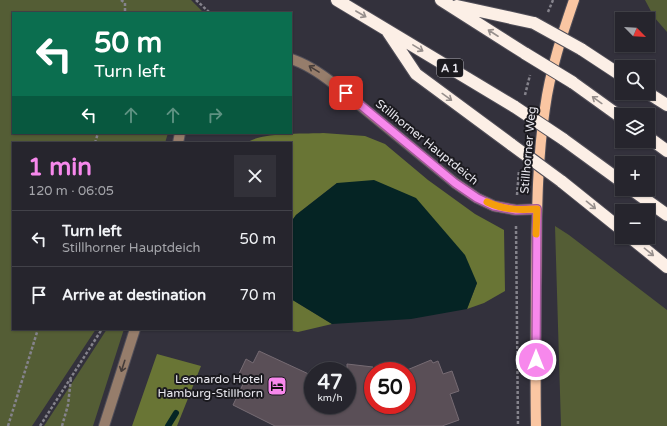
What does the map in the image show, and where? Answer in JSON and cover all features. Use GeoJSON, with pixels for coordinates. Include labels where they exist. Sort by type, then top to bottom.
{"type":"FeatureCollection","features":[{"type":"Feature","properties":{"kind":"highway","name":"A 1"},"geometry":{"type":"LineString","coordinates":[[337,0],[515,107],[615,177]]}},
{"type":"Feature","properties":{"kind":"highway"},"geometry":{"type":"LineString","coordinates":[[445,2],[534,23],[615,72]]}},
{"type":"Feature","properties":{"kind":"highway"},"geometry":{"type":"LineString","coordinates":[[445,2],[572,82],[615,113]]}},
{"type":"Feature","properties":{"kind":"highway"},"geometry":{"type":"LineString","coordinates":[[385,28],[416,74],[561,181],[615,224]]}},
{"type":"Feature","properties":{"kind":"highway"},"geometry":{"type":"LineString","coordinates":[[655,97],[667,105]]}},
{"type":"Feature","properties":{"kind":"highway"},"geometry":{"type":"LineString","coordinates":[[655,142],[667,151]]}},
{"type":"Feature","properties":{"kind":"highway"},"geometry":{"type":"LineString","coordinates":[[641,196],[667,215]]}},
{"type":"Feature","properties":{"kind":"highway"},"geometry":{"type":"LineString","coordinates":[[639,244],[667,267]]}},
{"type":"Feature","properties":{"kind":"main road","name":"Stillhorner Weg"},"geometry":{"type":"LineString","coordinates":[[536,426],[537,209],[540,154],[545,107],[551,74],[574,0]]}},
{"type":"Feature","properties":{"kind":"street","name":"Stillhorner Hauptdeich"},"geometry":{"type":"LineString","coordinates":[[292,59],[302,62],[334,84],[455,183],[477,198],[494,206],[516,210],[537,209]]}},
{"type":"Feature","properties":{"kind":"street"},"geometry":{"type":"LineString","coordinates":[[104,426],[135,330]]}},
{"type":"Feature","properties":{"kind":"path"},"geometry":{"type":"LineString","coordinates":[[121,0],[125,3],[125,12]]}},
{"type":"Feature","properties":{"kind":"path"},"geometry":{"type":"LineString","coordinates":[[196,0],[209,12]]}},
{"type":"Feature","properties":{"kind":"path"},"geometry":{"type":"LineString","coordinates":[[8,426],[38,330]]}},
{"type":"Feature","properties":{"kind":"path"},"geometry":{"type":"LineString","coordinates":[[40,426],[101,330]]}},
{"type":"Feature","properties":{"kind":"path"},"geometry":{"type":"LineString","coordinates":[[62,426],[68,405],[71,376]]}},
{"type":"Feature","properties":{"kind":"green space"},"geometry":{"type":"Polygon","coordinates":[[[0,0],[191,0],[203,12],[12,12],[12,134],[168,134],[165,142],[12,142],[12,330],[95,330],[32,426],[0,426],[0,0]]]}},
{"type":"Feature","properties":{"kind":"green space"},"geometry":{"type":"Polygon","coordinates":[[[645,0],[667,0],[667,32],[655,18],[655,12],[651,12],[645,0]]]}},
{"type":"Feature","properties":{"kind":"green space"},"geometry":{"type":"Polygon","coordinates":[[[323,133],[365,136],[385,144],[428,180],[475,214],[504,230],[505,291],[484,303],[467,309],[477,283],[337,183],[296,215],[292,221],[292,142],[248,142],[253,139],[272,135],[323,133]]]}},
{"type":"Feature","properties":{"kind":"green space"},"geometry":{"type":"Polygon","coordinates":[[[555,226],[667,310],[667,426],[561,426],[555,226]]]}},
{"type":"Feature","properties":{"kind":"green space"},"geometry":{"type":"Polygon","coordinates":[[[292,300],[332,324],[298,332],[287,330],[292,330],[292,300]]]}},
{"type":"Feature","properties":{"kind":"green space"},"geometry":{"type":"Polygon","coordinates":[[[106,330],[124,330],[93,426],[44,426],[106,330]]]}},
{"type":"Feature","properties":{"kind":"green space"},"geometry":{"type":"Polygon","coordinates":[[[157,354],[201,366],[177,426],[132,426],[157,354]]]}},
{"type":"Feature","properties":{"kind":"shaded area"},"geometry":{"type":"Polygon","coordinates":[[[374,180],[416,198],[465,255],[477,283],[467,309],[411,319],[332,324],[292,300],[292,221],[296,215],[337,183],[374,180]]]}},
{"type":"Feature","properties":{"kind":"building","name":"Leonardo Hotel Hamburg-Stillhorn"},"geometry":{"type":"Polygon","coordinates":[[[259,351],[304,372],[304,414],[356,414],[356,365],[364,366],[364,414],[416,414],[416,366],[431,360],[433,363],[438,361],[443,374],[452,371],[459,391],[450,394],[459,420],[442,426],[275,426],[233,405],[244,382],[237,378],[246,359],[253,363],[259,351]]]}},
{"type":"Feature","properties":{"kind":"waterway"},"geometry":{"type":"LineString","coordinates":[[168,426],[176,413]]}},
{"type":"Feature","properties":{"kind":"slow traffic"},"geometry":{"type":"LineString","coordinates":[[487,202],[494,206],[516,210],[537,209],[536,234]]}},
{"type":"Feature","properties":{"kind":"place","name":"Leonardo Hotel Hamburg-Stillhorn"},"geometry":{"type":"Point","coordinates":[277,386]}},
{"type":"Feature","properties":{"kind":"route"},"geometry":{"type":"LineString","coordinates":[[346,93],[455,183],[477,198],[494,206],[516,210],[537,209],[536,360]]}}]}
